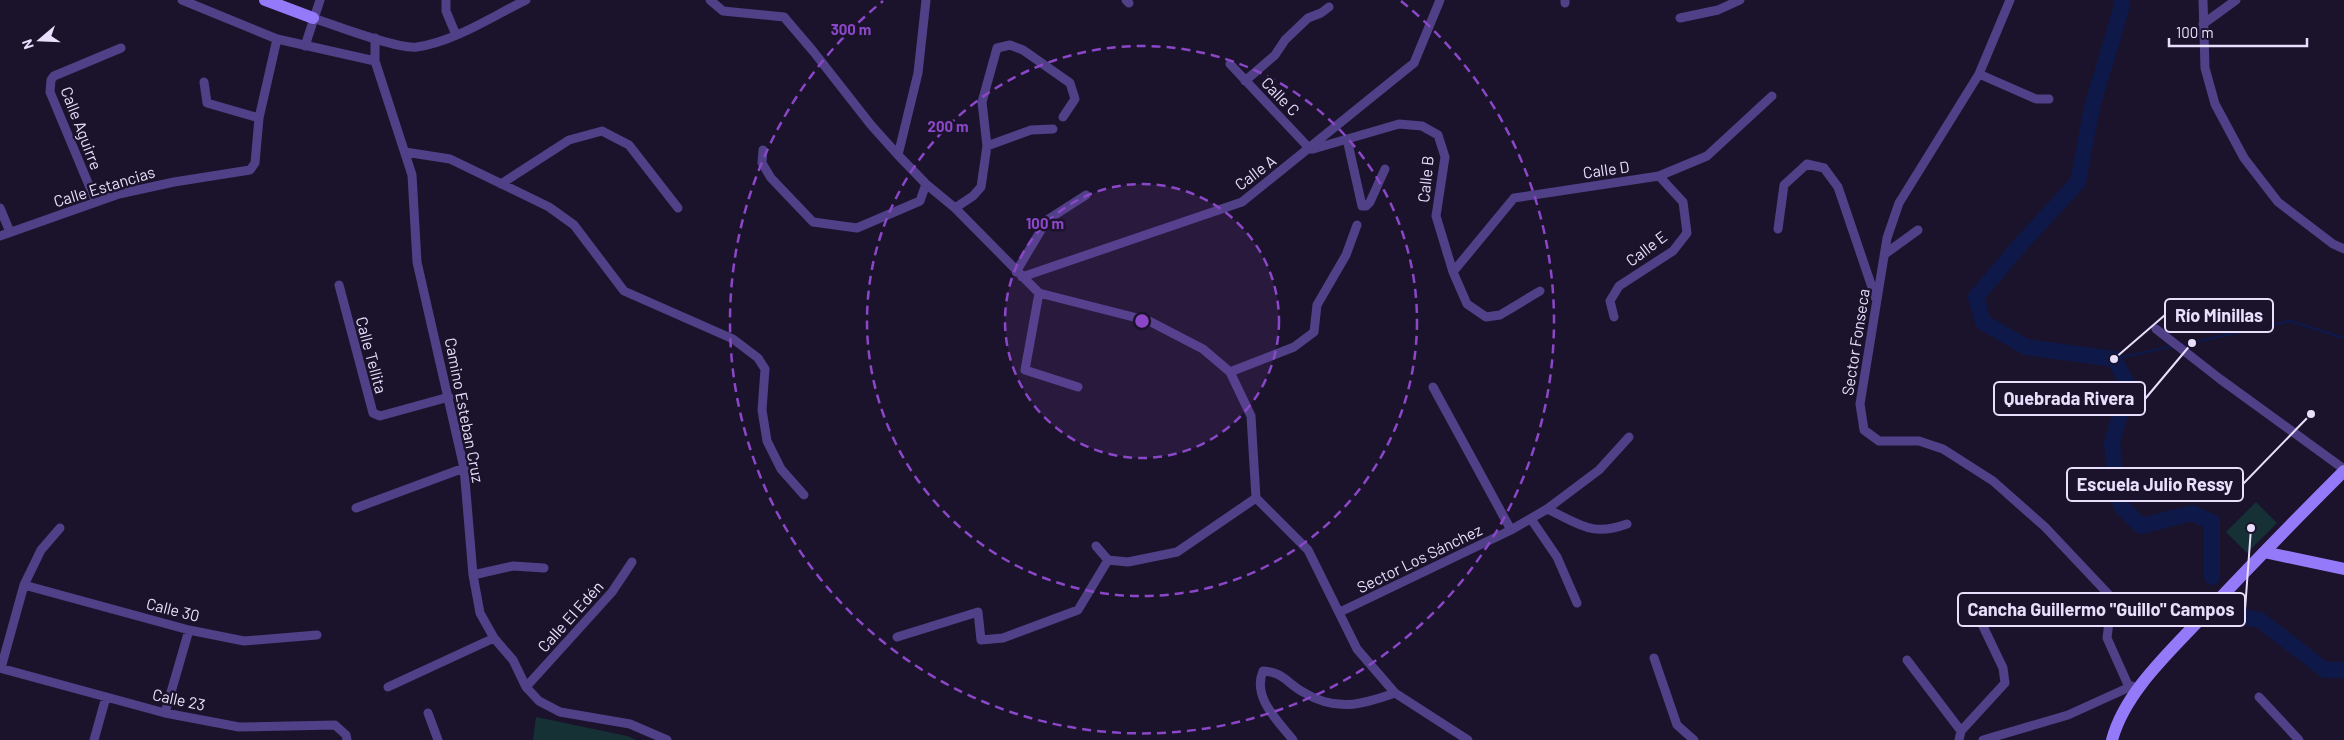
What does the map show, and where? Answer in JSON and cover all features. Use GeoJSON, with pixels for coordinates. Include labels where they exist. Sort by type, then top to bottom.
{"type":"FeatureCollection","features":[{"type":"Feature","properties":{"kind":"street"},"geometry":{"type":"LineString","coordinates":[[182,0],[277,39],[375,60]]}},
{"type":"Feature","properties":{"kind":"street"},"geometry":{"type":"LineString","coordinates":[[265,0],[375,38],[416,48],[456,35],[526,0]]}},
{"type":"Feature","properties":{"kind":"street"},"geometry":{"type":"LineString","coordinates":[[305,46],[320,0]]}},
{"type":"Feature","properties":{"kind":"street"},"geometry":{"type":"LineString","coordinates":[[446,0],[446,11],[456,35]]}},
{"type":"Feature","properties":{"kind":"street"},"geometry":{"type":"LineString","coordinates":[[710,0],[723,11],[784,18],[871,125],[898,155],[926,184],[955,208],[1040,293],[1149,321],[1203,349],[1230,372],[1251,416],[1256,498],[1308,550],[1357,649],[1395,693],[1468,740]]}},
{"type":"Feature","properties":{"kind":"street"},"geometry":{"type":"LineString","coordinates":[[898,155],[918,73],[926,0]]}},
{"type":"Feature","properties":{"kind":"street","name":"Calle A"},"geometry":{"type":"LineString","coordinates":[[1019,274],[1242,202],[1309,150],[1414,63],[1440,0]]}},
{"type":"Feature","properties":{"kind":"street"},"geometry":{"type":"LineString","coordinates":[[1680,18],[1718,10],[1740,0]]}},
{"type":"Feature","properties":{"kind":"street","name":"Sector Fonseca"},"geometry":{"type":"LineString","coordinates":[[2010,0],[1979,74],[1899,203],[1888,238],[1860,404],[1864,430],[1879,441],[1919,441],[1943,449],[1993,481],[2045,528],[2112,598],[2107,638],[2129,687]]}},
{"type":"Feature","properties":{"kind":"street"},"geometry":{"type":"LineString","coordinates":[[2203,0],[2205,68],[2215,104],[2244,158],[2278,202],[2333,244],[2344,249]]}},
{"type":"Feature","properties":{"kind":"street"},"geometry":{"type":"LineString","coordinates":[[2203,24],[2236,0]]}},
{"type":"Feature","properties":{"kind":"street"},"geometry":{"type":"LineString","coordinates":[[1245,81],[1275,55],[1285,40],[1308,18],[1328,8]]}},
{"type":"Feature","properties":{"kind":"street","name":"Camino Esteban Cruz"},"geometry":{"type":"LineString","coordinates":[[375,38],[375,60],[412,175],[417,262],[464,468],[473,575],[480,613],[494,638],[513,660],[526,687],[539,702],[560,712],[630,724],[667,740]]}},
{"type":"Feature","properties":{"kind":"street"},"geometry":{"type":"LineString","coordinates":[[204,82],[207,103],[259,118],[277,39]]}},
{"type":"Feature","properties":{"kind":"street"},"geometry":{"type":"LineString","coordinates":[[955,208],[973,196],[981,187],[987,146],[982,102],[997,48],[1010,45],[1023,50],[1070,84],[1075,99],[1063,117]]}},
{"type":"Feature","properties":{"kind":"street","name":"Calle Aguirre"},"geometry":{"type":"LineString","coordinates":[[96,202],[49,86],[54,76],[121,48]]}},
{"type":"Feature","properties":{"kind":"street","name":"Calle C"},"geometry":{"type":"LineString","coordinates":[[1230,64],[1309,150]]}},
{"type":"Feature","properties":{"kind":"street"},"geometry":{"type":"LineString","coordinates":[[1979,74],[2036,99],[2049,99]]}},
{"type":"Feature","properties":{"kind":"street","name":"Calle D"},"geometry":{"type":"LineString","coordinates":[[1453,272],[1514,198],[1659,176],[1708,156],[1772,96]]}},
{"type":"Feature","properties":{"kind":"street","name":"Calle Estancias"},"geometry":{"type":"LineString","coordinates":[[0,236],[139,189],[246,172],[253,168],[259,118]]}},
{"type":"Feature","properties":{"kind":"street","name":"Calle B"},"geometry":{"type":"LineString","coordinates":[[1309,150],[1398,124],[1422,126],[1438,135],[1445,157],[1436,216],[1453,272],[1467,304],[1486,317],[1500,315],[1540,290]]}},
{"type":"Feature","properties":{"kind":"street"},"geometry":{"type":"LineString","coordinates":[[987,146],[1031,130],[1052,129]]}},
{"type":"Feature","properties":{"kind":"street"},"geometry":{"type":"LineString","coordinates":[[501,184],[569,140],[602,131],[628,145],[678,208]]}},
{"type":"Feature","properties":{"kind":"street"},"geometry":{"type":"LineString","coordinates":[[1347,139],[1362,206],[1366,206],[1373,197],[1385,169]]}},
{"type":"Feature","properties":{"kind":"street"},"geometry":{"type":"LineString","coordinates":[[764,150],[762,163],[771,178],[813,222],[857,228],[920,201],[926,184]]}},
{"type":"Feature","properties":{"kind":"street"},"geometry":{"type":"LineString","coordinates":[[405,152],[450,159],[549,207],[574,225],[624,291],[733,339],[758,358],[764,370],[762,410],[767,440],[781,469],[804,495]]}},
{"type":"Feature","properties":{"kind":"street"},"geometry":{"type":"LineString","coordinates":[[1778,229],[1784,185],[1807,164],[1824,168],[1838,188],[1877,302]]}},
{"type":"Feature","properties":{"kind":"street","name":"Calle E"},"geometry":{"type":"LineString","coordinates":[[1614,317],[1610,301],[1619,286],[1673,251],[1687,232],[1684,202],[1659,176]]}},
{"type":"Feature","properties":{"kind":"street"},"geometry":{"type":"LineString","coordinates":[[1019,274],[1047,220],[1086,195]]}},
{"type":"Feature","properties":{"kind":"street"},"geometry":{"type":"LineString","coordinates":[[0,208],[10,232]]}},
{"type":"Feature","properties":{"kind":"street"},"geometry":{"type":"LineString","coordinates":[[1230,372],[1294,347],[1314,332],[1318,305],[1346,255],[1358,225]]}},
{"type":"Feature","properties":{"kind":"street"},"geometry":{"type":"LineString","coordinates":[[1885,254],[1918,230]]}},
{"type":"Feature","properties":{"kind":"street","name":"Calle Tellita"},"geometry":{"type":"LineString","coordinates":[[339,285],[372,413],[380,416],[449,397]]}},
{"type":"Feature","properties":{"kind":"street"},"geometry":{"type":"LineString","coordinates":[[1040,293],[1025,370],[1078,387]]}},
{"type":"Feature","properties":{"kind":"street"},"geometry":{"type":"LineString","coordinates":[[2112,740],[2115,728],[2143,680],[2344,470],[2220,379],[2156,329]]}},
{"type":"Feature","properties":{"kind":"street"},"geometry":{"type":"LineString","coordinates":[[1433,387],[1511,530]]}},
{"type":"Feature","properties":{"kind":"street","name":"Sector Los Sánchez"},"geometry":{"type":"LineString","coordinates":[[1340,612],[1531,519],[1599,470],[1629,436]]}},
{"type":"Feature","properties":{"kind":"street"},"geometry":{"type":"LineString","coordinates":[[356,508],[464,468]]}},
{"type":"Feature","properties":{"kind":"street"},"geometry":{"type":"LineString","coordinates":[[1096,546],[1108,560],[1128,562],[1178,552],[1256,498]]}},
{"type":"Feature","properties":{"kind":"street"},"geometry":{"type":"LineString","coordinates":[[1547,509],[1594,531],[1612,530],[1627,524]]}},
{"type":"Feature","properties":{"kind":"street"},"geometry":{"type":"LineString","coordinates":[[1531,519],[1557,557],[1577,603]]}},
{"type":"Feature","properties":{"kind":"street"},"geometry":{"type":"LineString","coordinates":[[0,668],[24,585],[41,550],[60,528]]}},
{"type":"Feature","properties":{"kind":"street"},"geometry":{"type":"LineString","coordinates":[[2264,552],[2344,569]]}},
{"type":"Feature","properties":{"kind":"street"},"geometry":{"type":"LineString","coordinates":[[897,636],[978,612],[981,640],[1004,638],[1078,610],[1108,560]]}},
{"type":"Feature","properties":{"kind":"street","name":"Calle El Edén"},"geometry":{"type":"LineString","coordinates":[[526,687],[612,592],[632,562]]}},
{"type":"Feature","properties":{"kind":"street"},"geometry":{"type":"LineString","coordinates":[[473,575],[513,566],[544,568]]}},
{"type":"Feature","properties":{"kind":"street","name":"Calle 30"},"geometry":{"type":"LineString","coordinates":[[24,585],[189,630],[244,641],[317,636]]}},
{"type":"Feature","properties":{"kind":"street"},"geometry":{"type":"LineString","coordinates":[[1907,660],[1960,736],[2005,683],[2003,668],[1980,620]]}},
{"type":"Feature","properties":{"kind":"street"},"geometry":{"type":"LineString","coordinates":[[165,713],[189,630]]}},
{"type":"Feature","properties":{"kind":"street"},"geometry":{"type":"LineString","coordinates":[[388,687],[494,638]]}},
{"type":"Feature","properties":{"kind":"street"},"geometry":{"type":"LineString","coordinates":[[1654,658],[1677,725],[1694,740]]}},
{"type":"Feature","properties":{"kind":"street","name":"Calle 23"},"geometry":{"type":"LineString","coordinates":[[0,668],[165,713],[239,727],[335,725],[346,735],[348,740]]}},
{"type":"Feature","properties":{"kind":"street"},"geometry":{"type":"LineString","coordinates":[[1292,740],[1264,704],[1258,681],[1263,671],[1276,672],[1302,692],[1331,705],[1364,704],[1395,693]]}},
{"type":"Feature","properties":{"kind":"street"},"geometry":{"type":"LineString","coordinates":[[1982,740],[2068,715],[2143,680]]}},
{"type":"Feature","properties":{"kind":"street"},"geometry":{"type":"LineString","coordinates":[[94,740],[106,697]]}},
{"type":"Feature","properties":{"kind":"street"},"geometry":{"type":"LineString","coordinates":[[2259,697],[2299,740]]}},
{"type":"Feature","properties":{"kind":"street"},"geometry":{"type":"LineString","coordinates":[[428,714],[438,740]]}},
{"type":"Feature","properties":{"kind":"green space"},"geometry":{"type":"Polygon","coordinates":[[[2256,502],[2277,523],[2247,553],[2226,532],[2256,502]]]}},
{"type":"Feature","properties":{"kind":"green space"},"geometry":{"type":"Polygon","coordinates":[[[536,717],[627,736],[636,740],[533,740],[536,717]]]}},
{"type":"Feature","properties":{"kind":"waterway"},"geometry":{"type":"LineString","coordinates":[[2121,0],[2122,6],[2092,107],[2078,182],[2021,244],[1976,297],[1983,322],[2026,347],[2114,359],[2125,379],[2122,407],[2112,443],[2115,477],[2121,506],[2141,526],[2192,513],[2212,522],[2212,577]]}},
{"type":"Feature","properties":{"kind":"waterway"},"geometry":{"type":"LineString","coordinates":[[2181,345],[2290,321],[2344,338]]}},
{"type":"Feature","properties":{"kind":"waterway"},"geometry":{"type":"LineString","coordinates":[[2114,359],[2173,346]]}},
{"type":"Feature","properties":{"kind":"waterway"},"geometry":{"type":"LineString","coordinates":[[2226,609],[2238,616],[2260,620],[2325,670],[2344,670]]}},
{"type":"Feature","properties":{"kind":"place","name":"Quebrada Rivera"},"geometry":{"type":"Point","coordinates":[2192,343]}},
{"type":"Feature","properties":{"kind":"place","name":"Río Minillas"},"geometry":{"type":"Point","coordinates":[2114,359]}},
{"type":"Feature","properties":{"kind":"place","name":"Escuela Julio Ressy"},"geometry":{"type":"Point","coordinates":[2311,414]}},
{"type":"Feature","properties":{"kind":"place","name":"Cancha Guillermo \"Guillo\" Campos"},"geometry":{"type":"Point","coordinates":[2251,528]}}]}
